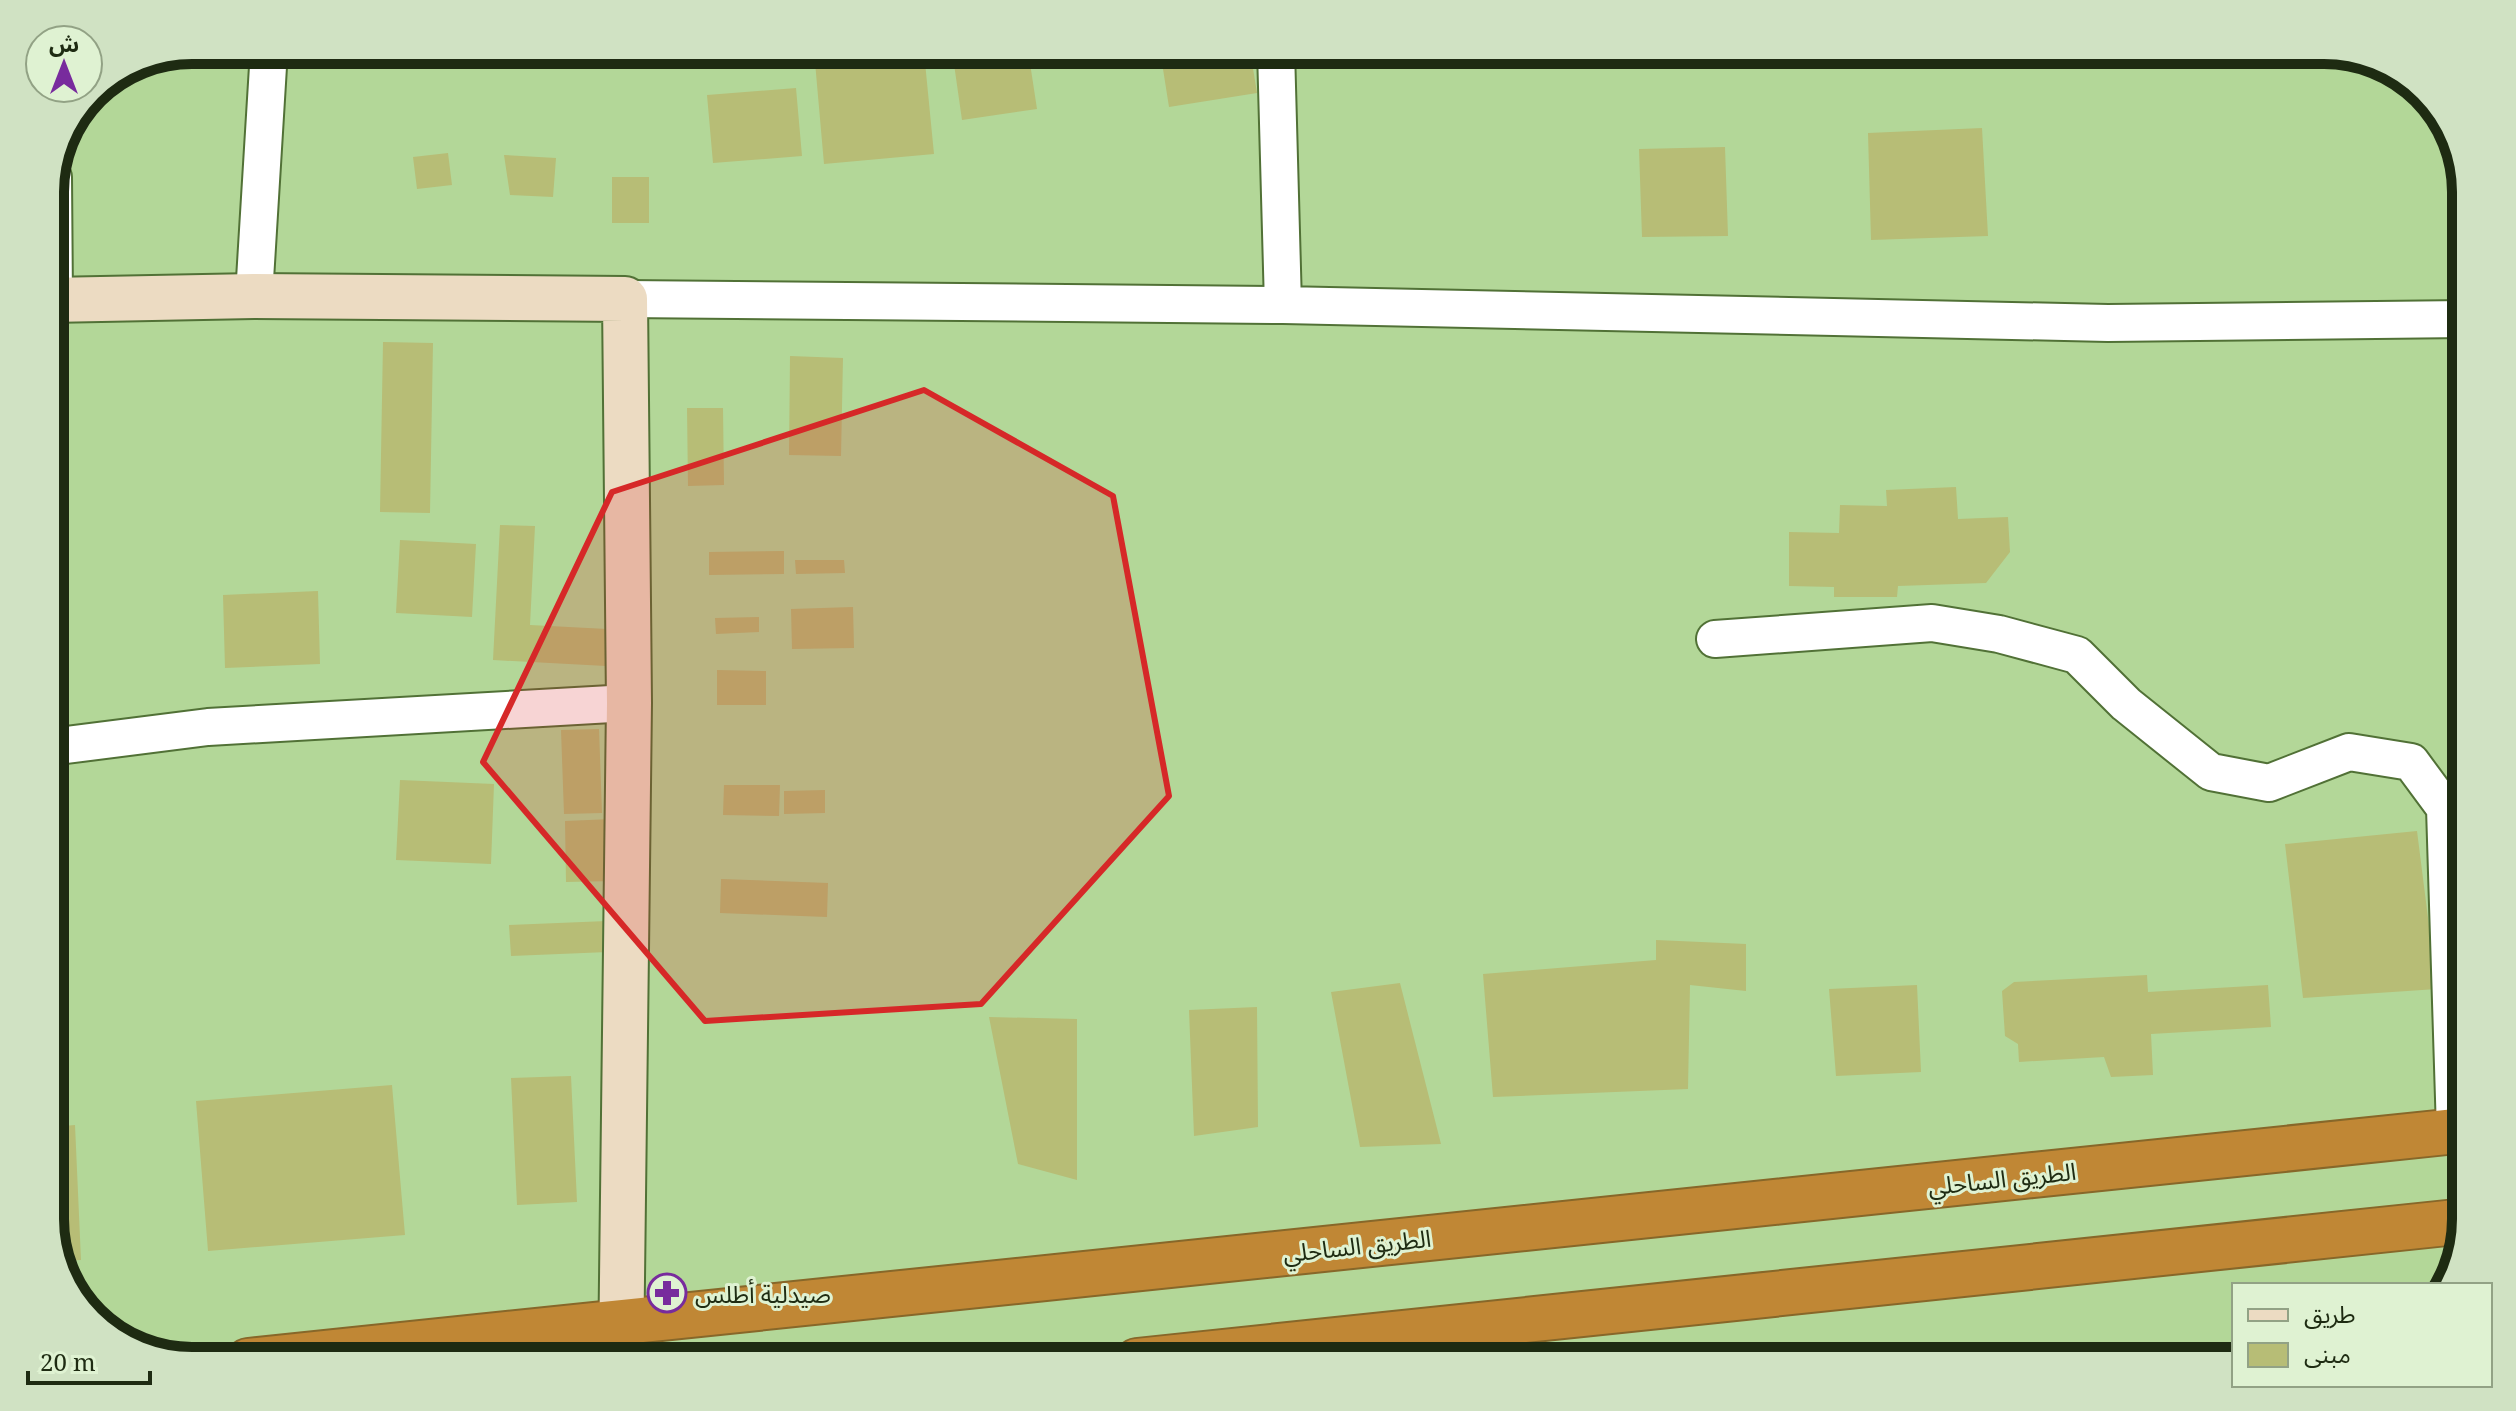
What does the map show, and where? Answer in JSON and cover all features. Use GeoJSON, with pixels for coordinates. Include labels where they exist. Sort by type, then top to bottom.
{"type":"FeatureCollection","features":[{"type":"Feature","properties":{"kind":"highway","name":"الطريق الساحلي"},"geometry":{"type":"LineString","coordinates":[[523,1347],[621,1342],[2452,1132]]}},
{"type":"Feature","properties":{"kind":"highway"},"geometry":{"type":"LineString","coordinates":[[1270,1347],[2452,1222]]}},
{"type":"Feature","properties":{"kind":"street"},"geometry":{"type":"LineString","coordinates":[[254,296],[268,64]]}},
{"type":"Feature","properties":{"kind":"street"},"geometry":{"type":"LineString","coordinates":[[1276,64],[1283,305]]}},
{"type":"Feature","properties":{"kind":"street"},"geometry":{"type":"LineString","coordinates":[[64,300],[254,296],[1283,305],[2108,323],[2452,319]]}},
{"type":"Feature","properties":{"kind":"street"},"geometry":{"type":"LineString","coordinates":[[621,1342],[629,703],[625,299]]}},
{"type":"Feature","properties":{"kind":"street"},"geometry":{"type":"LineString","coordinates":[[1715,639],[1932,623],[1999,634],[2077,655],[2126,704],[2211,772],[2269,783],[2349,752],[2411,762],[2445,808],[2452,959]]}},
{"type":"Feature","properties":{"kind":"street"},"geometry":{"type":"LineString","coordinates":[[64,745],[208,727],[629,703]]}},
{"type":"Feature","properties":{"kind":"highlighted area"},"geometry":{"type":"Polygon","coordinates":[[[924,390],[1113,496],[1169,796],[981,1004],[705,1021],[483,762],[612,492],[924,390]]]}},
{"type":"Feature","properties":{"kind":"building"},"geometry":{"type":"Polygon","coordinates":[[[184,64],[242,64],[242,65],[184,64]]]}},
{"type":"Feature","properties":{"kind":"building"},"geometry":{"type":"Polygon","coordinates":[[[713,64],[802,64],[713,65],[713,64]]]}},
{"type":"Feature","properties":{"kind":"building"},"geometry":{"type":"Polygon","coordinates":[[[815,64],[925,64],[934,154],[824,164],[815,64]]]}},
{"type":"Feature","properties":{"kind":"building"},"geometry":{"type":"Polygon","coordinates":[[[954,64],[1030,64],[1037,109],[962,120],[954,64]]]}},
{"type":"Feature","properties":{"kind":"building"},"geometry":{"type":"Polygon","coordinates":[[[1162,64],[1252,64],[1257,93],[1169,107],[1162,64]]]}},
{"type":"Feature","properties":{"kind":"building"},"geometry":{"type":"Polygon","coordinates":[[[796,88],[802,156],[713,163],[707,95],[796,88]]]}},
{"type":"Feature","properties":{"kind":"building"},"geometry":{"type":"Polygon","coordinates":[[[1982,128],[1988,236],[1871,240],[1868,133],[1982,128]]]}},
{"type":"Feature","properties":{"kind":"building"},"geometry":{"type":"Polygon","coordinates":[[[1725,147],[1728,236],[1642,237],[1639,149],[1725,147]]]}},
{"type":"Feature","properties":{"kind":"building"},"geometry":{"type":"Polygon","coordinates":[[[448,153],[452,185],[417,189],[413,157],[448,153]]]}},
{"type":"Feature","properties":{"kind":"building"},"geometry":{"type":"Polygon","coordinates":[[[504,155],[556,158],[553,197],[510,195],[504,155]]]}},
{"type":"Feature","properties":{"kind":"building"},"geometry":{"type":"Polygon","coordinates":[[[612,177],[649,177],[649,223],[612,223],[612,177]]]}},
{"type":"Feature","properties":{"kind":"building"},"geometry":{"type":"Polygon","coordinates":[[[383,342],[433,343],[430,513],[380,512],[383,342]]]}},
{"type":"Feature","properties":{"kind":"building"},"geometry":{"type":"Polygon","coordinates":[[[790,356],[843,358],[841,456],[789,455],[790,356]]]}},
{"type":"Feature","properties":{"kind":"building"},"geometry":{"type":"Polygon","coordinates":[[[687,408],[723,408],[724,485],[688,486],[687,408]]]}},
{"type":"Feature","properties":{"kind":"building"},"geometry":{"type":"Polygon","coordinates":[[[1956,487],[1958,519],[2008,517],[2010,552],[1986,583],[1898,586],[1897,597],[1834,597],[1834,587],[1789,586],[1789,532],[1839,533],[1840,505],[1887,506],[1886,490],[1956,487]]]}},
{"type":"Feature","properties":{"kind":"building"},"geometry":{"type":"Polygon","coordinates":[[[500,525],[535,526],[530,625],[607,629],[606,666],[493,660],[500,525]]]}},
{"type":"Feature","properties":{"kind":"building"},"geometry":{"type":"Polygon","coordinates":[[[400,540],[476,544],[472,617],[396,613],[400,540]]]}},
{"type":"Feature","properties":{"kind":"building"},"geometry":{"type":"Polygon","coordinates":[[[784,551],[784,574],[709,575],[709,552],[784,551]]]}},
{"type":"Feature","properties":{"kind":"building"},"geometry":{"type":"Polygon","coordinates":[[[795,560],[844,560],[845,573],[796,574],[795,560]]]}},
{"type":"Feature","properties":{"kind":"building"},"geometry":{"type":"Polygon","coordinates":[[[318,591],[320,664],[225,668],[223,595],[318,591]]]}},
{"type":"Feature","properties":{"kind":"building"},"geometry":{"type":"Polygon","coordinates":[[[853,607],[854,648],[792,649],[791,609],[853,607]]]}},
{"type":"Feature","properties":{"kind":"building"},"geometry":{"type":"Polygon","coordinates":[[[759,617],[759,632],[716,634],[715,618],[759,617]]]}},
{"type":"Feature","properties":{"kind":"building"},"geometry":{"type":"Polygon","coordinates":[[[717,670],[766,671],[766,705],[717,705],[717,670]]]}},
{"type":"Feature","properties":{"kind":"building"},"geometry":{"type":"Polygon","coordinates":[[[599,729],[602,813],[564,814],[561,730],[599,729]]]}},
{"type":"Feature","properties":{"kind":"building"},"geometry":{"type":"Polygon","coordinates":[[[400,780],[494,784],[491,864],[396,860],[400,780]]]}},
{"type":"Feature","properties":{"kind":"building"},"geometry":{"type":"Polygon","coordinates":[[[724,785],[780,785],[779,816],[723,815],[724,785]]]}},
{"type":"Feature","properties":{"kind":"building"},"geometry":{"type":"Polygon","coordinates":[[[825,790],[825,813],[784,814],[784,791],[825,790]]]}},
{"type":"Feature","properties":{"kind":"building"},"geometry":{"type":"Polygon","coordinates":[[[612,819],[614,881],[566,882],[565,821],[612,819]]]}},
{"type":"Feature","properties":{"kind":"building"},"geometry":{"type":"Polygon","coordinates":[[[2417,831],[2437,989],[2303,998],[2285,844],[2417,831]]]}},
{"type":"Feature","properties":{"kind":"building"},"geometry":{"type":"Polygon","coordinates":[[[721,879],[828,883],[827,917],[720,913],[721,879]]]}},
{"type":"Feature","properties":{"kind":"building"},"geometry":{"type":"Polygon","coordinates":[[[607,921],[608,952],[511,956],[509,925],[607,921]]]}},
{"type":"Feature","properties":{"kind":"building"},"geometry":{"type":"Polygon","coordinates":[[[1656,940],[1746,944],[1746,991],[1690,985],[1688,1089],[1493,1097],[1483,974],[1656,960],[1656,940]]]}},
{"type":"Feature","properties":{"kind":"building"},"geometry":{"type":"Polygon","coordinates":[[[2147,975],[2148,992],[2268,985],[2271,1027],[2151,1034],[2153,1075],[2111,1077],[2104,1057],[2019,1062],[2018,1044],[2005,1036],[2002,991],[2014,982],[2147,975]]]}},
{"type":"Feature","properties":{"kind":"building"},"geometry":{"type":"Polygon","coordinates":[[[1400,983],[1441,1144],[1360,1147],[1331,992],[1400,983]]]}},
{"type":"Feature","properties":{"kind":"building"},"geometry":{"type":"Polygon","coordinates":[[[1917,985],[1921,1072],[1836,1076],[1829,989],[1917,985]]]}},
{"type":"Feature","properties":{"kind":"building"},"geometry":{"type":"Polygon","coordinates":[[[1257,1007],[1258,1127],[1194,1136],[1189,1010],[1257,1007]]]}},
{"type":"Feature","properties":{"kind":"building"},"geometry":{"type":"Polygon","coordinates":[[[989,1017],[1077,1019],[1077,1180],[1018,1164],[989,1017]]]}},
{"type":"Feature","properties":{"kind":"building"},"geometry":{"type":"Polygon","coordinates":[[[571,1076],[577,1202],[517,1205],[511,1078],[571,1076]]]}},
{"type":"Feature","properties":{"kind":"building"},"geometry":{"type":"Polygon","coordinates":[[[392,1085],[405,1235],[208,1251],[196,1101],[392,1085]]]}},
{"type":"Feature","properties":{"kind":"building"},"geometry":{"type":"Polygon","coordinates":[[[75,1125],[81,1260],[71,1260],[66,1244],[64,1126],[75,1125]]]}},
{"type":"Feature","properties":{"kind":"place","name":"صيدلية أطلس"},"geometry":{"type":"Point","coordinates":[667,1293]}}]}
